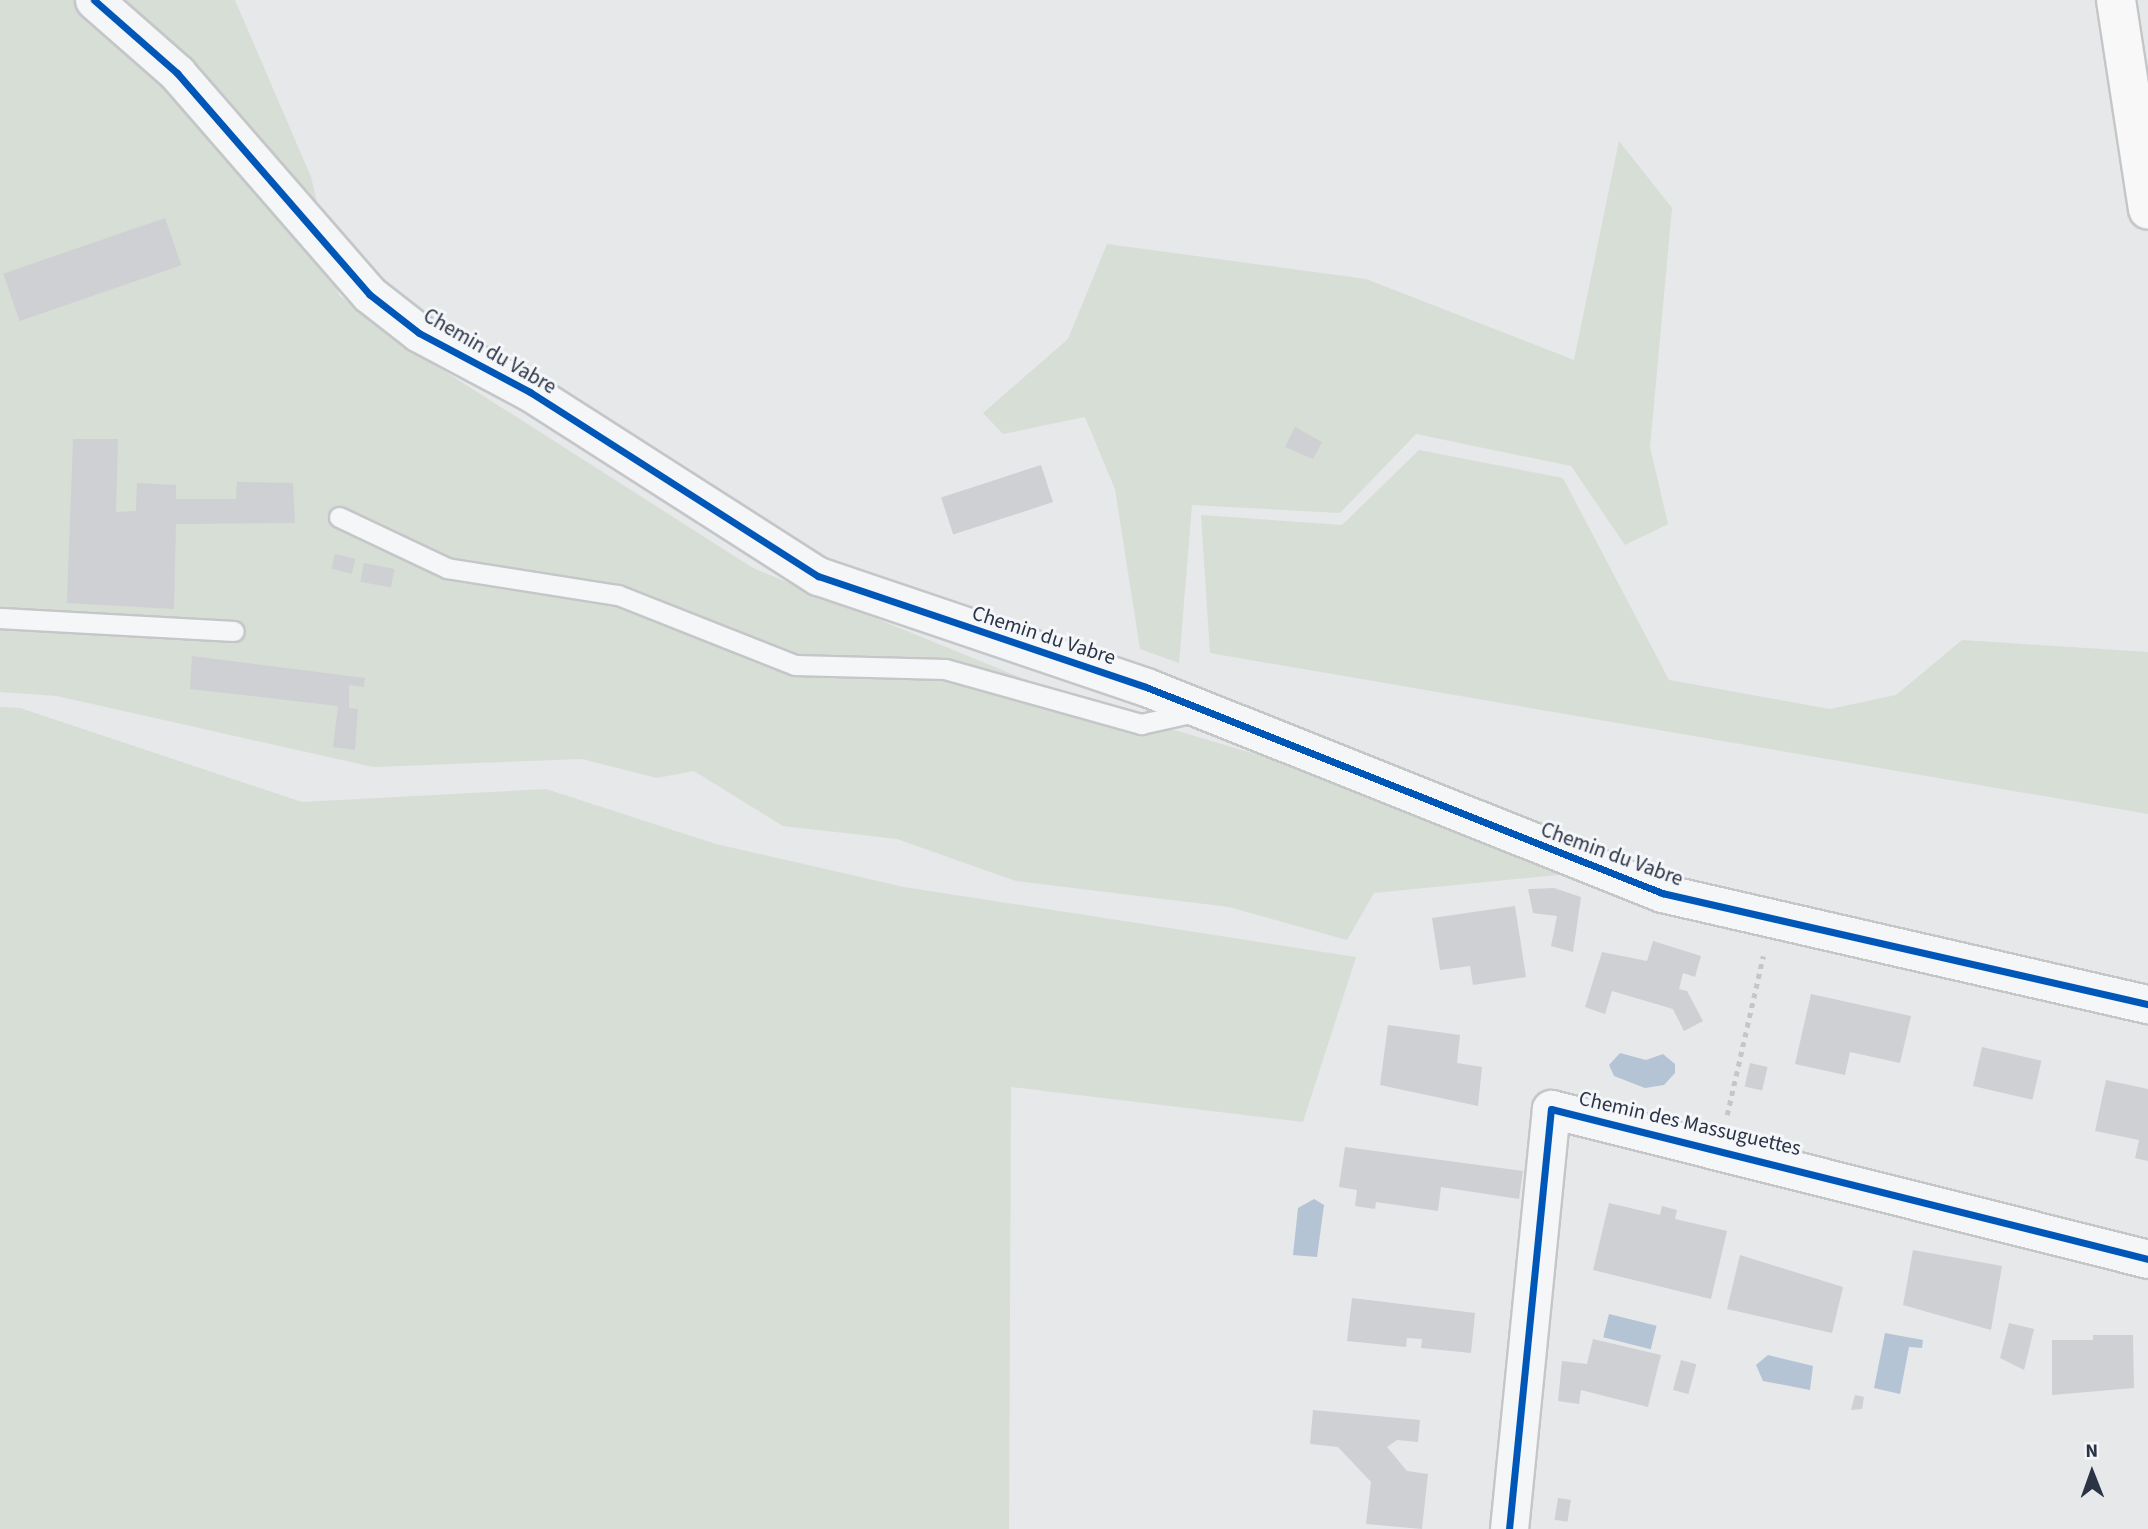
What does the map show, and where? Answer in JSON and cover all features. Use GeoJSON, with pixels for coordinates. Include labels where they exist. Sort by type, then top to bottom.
{"type":"FeatureCollection","features":[{"type":"Feature","properties":{"kind":"main road"},"geometry":{"type":"LineString","coordinates":[[2116,0],[2148,210]]}},
{"type":"Feature","properties":{"kind":"street","name":"Chemin du Vabre"},"geometry":{"type":"LineString","coordinates":[[94,0],[177,73],[369,293],[419,333],[530,392],[818,576],[1203,711],[1662,893],[2148,1004]]}},
{"type":"Feature","properties":{"kind":"street","name":"Chemin des Massuguettes"},"geometry":{"type":"LineString","coordinates":[[1509,1529],[1551,1109],[1719,1146],[2148,1259]]}},
{"type":"Feature","properties":{"kind":"lane"},"geometry":{"type":"LineString","coordinates":[[339,517],[447,568],[618,594],[794,665],[945,670],[1141,724],[1203,711]]}},
{"type":"Feature","properties":{"kind":"lane"},"geometry":{"type":"LineString","coordinates":[[0,618],[233,631]]}},
{"type":"Feature","properties":{"kind":"path"},"geometry":{"type":"LineString","coordinates":[[1719,1146],[1772,918]]}},
{"type":"Feature","properties":{"kind":"shaded area"},"geometry":{"type":"Polygon","coordinates":[[[0,0],[235,0],[311,177],[339,295],[424,358],[753,568],[1080,702],[1289,764],[1568,874],[1374,893],[1347,940],[1229,907],[1016,881],[897,839],[783,826],[694,771],[657,778],[582,759],[373,767],[57,696],[0,692],[0,0]]]}},
{"type":"Feature","properties":{"kind":"shaded area"},"geometry":{"type":"Polygon","coordinates":[[[1619,141],[1672,208],[1650,447],[1668,524],[1625,545],[1571,466],[1416,434],[1340,513],[1192,505],[1179,663],[1140,649],[1115,489],[1085,417],[1003,434],[983,413],[1068,339],[1107,244],[1366,279],[1574,360],[1619,141]]]}},
{"type":"Feature","properties":{"kind":"shaded area"},"geometry":{"type":"Polygon","coordinates":[[[1419,450],[1563,478],[1669,680],[1830,709],[1896,695],[1962,640],[2148,652],[2148,814],[1210,653],[1201,515],[1342,525],[1419,450]]]}},
{"type":"Feature","properties":{"kind":"shaded area"},"geometry":{"type":"Polygon","coordinates":[[[0,707],[20,708],[302,802],[546,789],[716,844],[904,887],[1356,957],[1303,1122],[1011,1087],[1009,1529],[0,1529],[0,707]]]}},
{"type":"Feature","properties":{"kind":"water"},"geometry":{"type":"Polygon","coordinates":[[[1620,1053],[1646,1060],[1663,1054],[1675,1064],[1675,1073],[1664,1085],[1645,1088],[1614,1076],[1609,1065],[1620,1053]]]}},
{"type":"Feature","properties":{"kind":"water"},"geometry":{"type":"Polygon","coordinates":[[[1314,1199],[1324,1205],[1317,1257],[1293,1255],[1298,1208],[1314,1199]]]}},
{"type":"Feature","properties":{"kind":"water"},"geometry":{"type":"Polygon","coordinates":[[[1609,1314],[1657,1326],[1651,1349],[1603,1337],[1609,1314]]]}},
{"type":"Feature","properties":{"kind":"water"},"geometry":{"type":"Polygon","coordinates":[[[1885,1333],[1923,1340],[1922,1348],[1909,1347],[1900,1394],[1874,1388],[1885,1333]]]}},
{"type":"Feature","properties":{"kind":"water"},"geometry":{"type":"Polygon","coordinates":[[[1768,1355],[1813,1366],[1810,1390],[1763,1381],[1756,1365],[1768,1355]]]}},
{"type":"Feature","properties":{"kind":"building"},"geometry":{"type":"Polygon","coordinates":[[[165,218],[181,265],[20,321],[3,274],[165,218]]]}},
{"type":"Feature","properties":{"kind":"building"},"geometry":{"type":"Polygon","coordinates":[[[1295,427],[1322,442],[1313,459],[1285,447],[1295,427]]]}},
{"type":"Feature","properties":{"kind":"building"},"geometry":{"type":"Polygon","coordinates":[[[73,439],[118,439],[116,512],[136,511],[137,483],[176,485],[176,499],[236,499],[237,482],[293,483],[295,523],[176,524],[174,609],[67,603],[73,439]]]}},
{"type":"Feature","properties":{"kind":"building"},"geometry":{"type":"Polygon","coordinates":[[[1041,465],[1053,502],[953,535],[941,497],[1041,465]]]}},
{"type":"Feature","properties":{"kind":"building"},"geometry":{"type":"Polygon","coordinates":[[[335,554],[355,559],[352,574],[331,569],[335,554]]]}},
{"type":"Feature","properties":{"kind":"building"},"geometry":{"type":"Polygon","coordinates":[[[364,563],[394,569],[391,588],[360,582],[364,563]]]}},
{"type":"Feature","properties":{"kind":"building"},"geometry":{"type":"Polygon","coordinates":[[[192,656],[365,678],[364,687],[349,685],[349,708],[358,709],[355,750],[333,747],[338,706],[190,689],[192,656]]]}},
{"type":"Feature","properties":{"kind":"building"},"geometry":{"type":"Polygon","coordinates":[[[1554,888],[1581,897],[1573,952],[1551,946],[1557,916],[1533,913],[1528,889],[1554,888]]]}},
{"type":"Feature","properties":{"kind":"building"},"geometry":{"type":"Polygon","coordinates":[[[1515,906],[1526,977],[1473,985],[1470,966],[1440,970],[1432,918],[1515,906]]]}},
{"type":"Feature","properties":{"kind":"building"},"geometry":{"type":"Polygon","coordinates":[[[1653,941],[1701,956],[1695,977],[1683,973],[1679,989],[1687,991],[1703,1021],[1684,1031],[1673,1009],[1612,991],[1605,1014],[1585,1007],[1602,952],[1647,961],[1653,941]]]}},
{"type":"Feature","properties":{"kind":"building"},"geometry":{"type":"Polygon","coordinates":[[[1811,994],[1911,1016],[1900,1063],[1850,1052],[1845,1075],[1795,1064],[1811,994]]]}},
{"type":"Feature","properties":{"kind":"building"},"geometry":{"type":"Polygon","coordinates":[[[1388,1025],[1460,1035],[1457,1063],[1482,1067],[1478,1106],[1380,1085],[1388,1025]]]}},
{"type":"Feature","properties":{"kind":"building"},"geometry":{"type":"Polygon","coordinates":[[[1982,1047],[2041,1061],[2032,1100],[1973,1086],[1982,1047]]]}},
{"type":"Feature","properties":{"kind":"building"},"geometry":{"type":"Polygon","coordinates":[[[1750,1063],[1768,1067],[1762,1090],[1745,1086],[1750,1063]]]}},
{"type":"Feature","properties":{"kind":"building"},"geometry":{"type":"Polygon","coordinates":[[[2106,1080],[2148,1089],[2148,1161],[2135,1158],[2139,1140],[2095,1131],[2106,1080]]]}},
{"type":"Feature","properties":{"kind":"building"},"geometry":{"type":"Polygon","coordinates":[[[1345,1147],[1523,1171],[1519,1199],[1441,1187],[1438,1211],[1376,1202],[1375,1209],[1355,1206],[1357,1190],[1339,1187],[1345,1147]]]}},
{"type":"Feature","properties":{"kind":"building"},"geometry":{"type":"Polygon","coordinates":[[[1609,1203],[1660,1215],[1662,1206],[1677,1210],[1675,1219],[1727,1231],[1711,1299],[1593,1270],[1609,1203]]]}},
{"type":"Feature","properties":{"kind":"building"},"geometry":{"type":"Polygon","coordinates":[[[1913,1250],[2002,1266],[1991,1330],[1903,1305],[1913,1250]]]}},
{"type":"Feature","properties":{"kind":"building"},"geometry":{"type":"Polygon","coordinates":[[[1740,1255],[1843,1287],[1832,1333],[1727,1309],[1740,1255]]]}},
{"type":"Feature","properties":{"kind":"building"},"geometry":{"type":"Polygon","coordinates":[[[1352,1298],[1475,1313],[1471,1353],[1421,1348],[1422,1339],[1407,1338],[1406,1347],[1347,1341],[1352,1298]]]}},
{"type":"Feature","properties":{"kind":"building"},"geometry":{"type":"Polygon","coordinates":[[[2009,1323],[2034,1329],[2024,1370],[2000,1358],[2009,1323]]]}},
{"type":"Feature","properties":{"kind":"building"},"geometry":{"type":"Polygon","coordinates":[[[2093,1335],[2133,1335],[2134,1388],[2052,1395],[2052,1340],[2093,1340],[2093,1335]]]}},
{"type":"Feature","properties":{"kind":"building"},"geometry":{"type":"Polygon","coordinates":[[[1593,1339],[1661,1355],[1648,1407],[1581,1390],[1579,1404],[1558,1401],[1562,1361],[1587,1364],[1593,1339]]]}},
{"type":"Feature","properties":{"kind":"building"},"geometry":{"type":"Polygon","coordinates":[[[1681,1360],[1696,1364],[1688,1394],[1673,1390],[1681,1360]]]}},
{"type":"Feature","properties":{"kind":"building"},"geometry":{"type":"Polygon","coordinates":[[[1855,1395],[1864,1397],[1862,1409],[1851,1410],[1855,1395]]]}},
{"type":"Feature","properties":{"kind":"building"},"geometry":{"type":"Polygon","coordinates":[[[1313,1410],[1420,1420],[1418,1442],[1397,1440],[1387,1447],[1407,1471],[1428,1474],[1422,1529],[1366,1524],[1371,1482],[1338,1447],[1310,1444],[1313,1410]]]}},
{"type":"Feature","properties":{"kind":"building"},"geometry":{"type":"Polygon","coordinates":[[[1558,1498],[1571,1500],[1567,1522],[1555,1520],[1558,1498]]]}},
{"type":"Feature","properties":{"kind":"cycle path"},"geometry":{"type":"LineString","coordinates":[[94,0],[177,73],[369,294],[419,333],[530,392],[818,576],[1146,687],[1662,893],[2148,1004]]}},
{"type":"Feature","properties":{"kind":"cycle path"},"geometry":{"type":"LineString","coordinates":[[1509,1529],[1551,1109],[2148,1259]]}}]}
